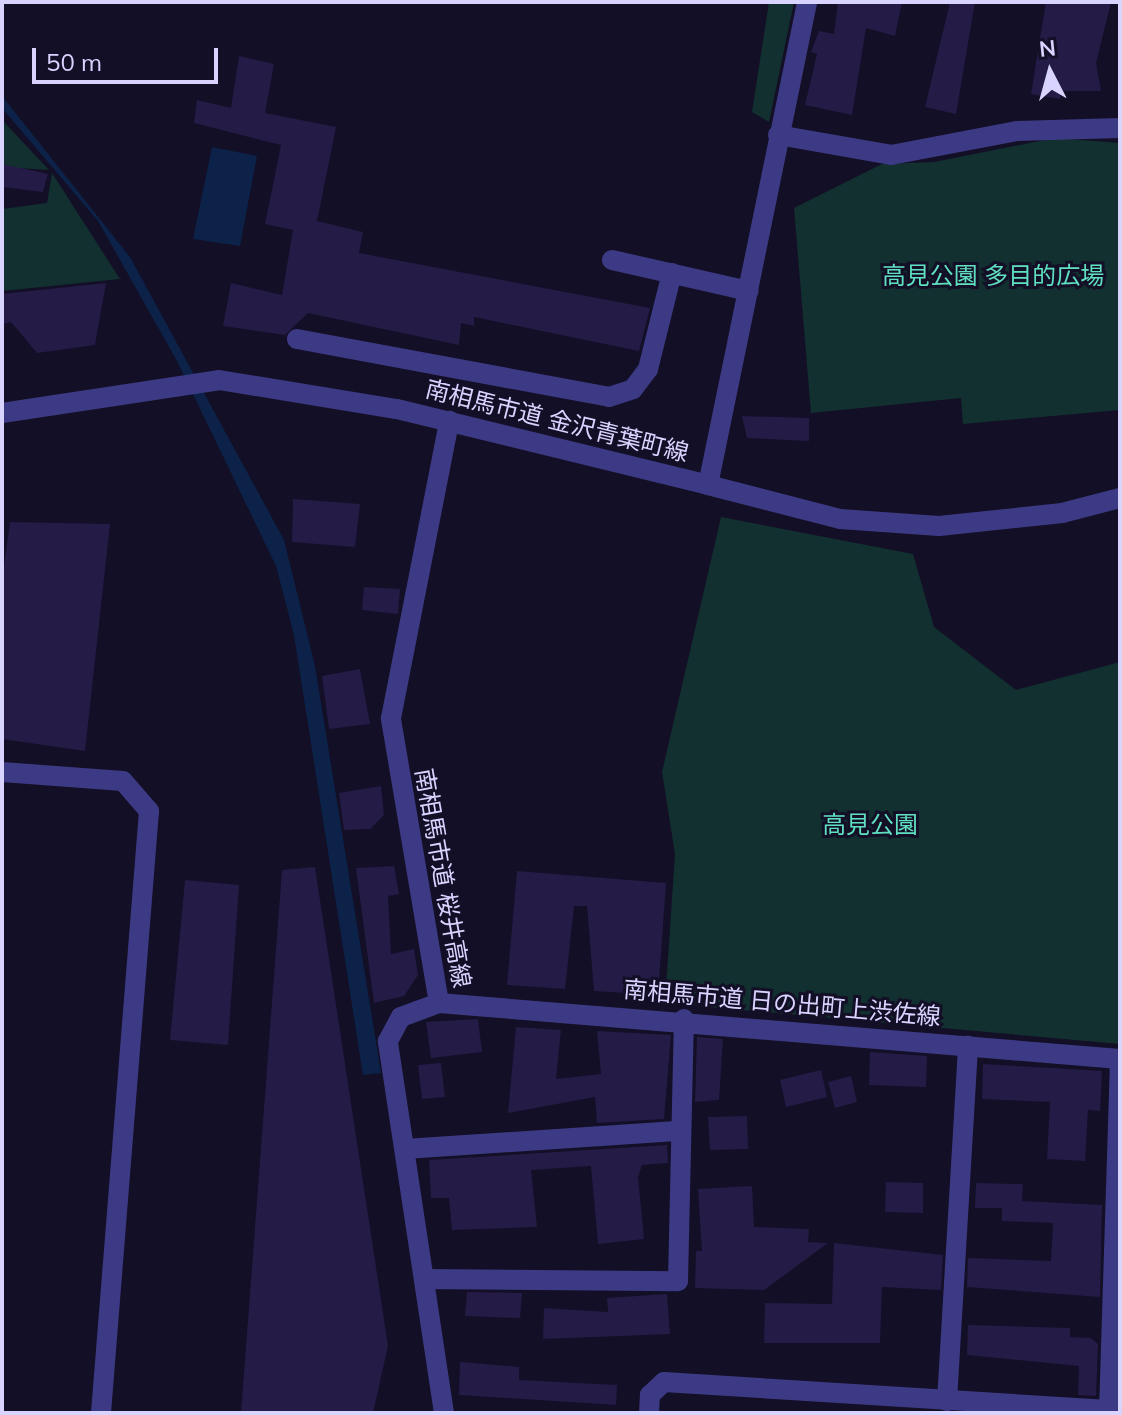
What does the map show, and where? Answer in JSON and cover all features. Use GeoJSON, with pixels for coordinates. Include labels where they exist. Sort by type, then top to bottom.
{"type":"FeatureCollection","features":[{"type":"Feature","properties":{"kind":"street","name":"南相馬市道 金沢青葉町線"},"geometry":{"type":"LineString","coordinates":[[2,413],[207,378],[449,421],[708,485],[807,2]]}},
{"type":"Feature","properties":{"kind":"street"},"geometry":{"type":"LineString","coordinates":[[778,135],[891,155],[1017,131],[1120,128]]}},
{"type":"Feature","properties":{"kind":"street"},"geometry":{"type":"LineString","coordinates":[[612,260],[749,291]]}},
{"type":"Feature","properties":{"kind":"street"},"geometry":{"type":"LineString","coordinates":[[297,339],[609,397],[633,389],[648,369],[672,273]]}},
{"type":"Feature","properties":{"kind":"street","name":"南相馬市道 桜井高線"},"geometry":{"type":"LineString","coordinates":[[444,1413],[388,1041],[401,1017],[439,1003],[391,718],[449,421]]}},
{"type":"Feature","properties":{"kind":"street"},"geometry":{"type":"LineString","coordinates":[[708,485],[840,519],[939,526],[1062,513],[1120,498]]}},
{"type":"Feature","properties":{"kind":"street"},"geometry":{"type":"LineString","coordinates":[[2,772],[123,781],[149,811],[101,1413]]}},
{"type":"Feature","properties":{"kind":"street","name":"南相馬市道 日の出町上渋佐線"},"geometry":{"type":"LineString","coordinates":[[439,1003],[684,1019],[1120,1059]]}},
{"type":"Feature","properties":{"kind":"street"},"geometry":{"type":"LineString","coordinates":[[424,1279],[678,1281],[676,1131],[684,1019]]}},
{"type":"Feature","properties":{"kind":"street"},"geometry":{"type":"LineString","coordinates":[[947,1401],[968,1046]]}},
{"type":"Feature","properties":{"kind":"street"},"geometry":{"type":"LineString","coordinates":[[649,1413],[650,1395],[664,1382],[906,1406],[947,1401],[1115,1411],[1120,1059]]}},
{"type":"Feature","properties":{"kind":"street"},"geometry":{"type":"LineString","coordinates":[[405,1149],[676,1131]]}},
{"type":"Feature","properties":{"kind":"green space"},"geometry":{"type":"Polygon","coordinates":[[[769,2],[794,2],[769,122],[752,112],[769,2]]]}},
{"type":"Feature","properties":{"kind":"green space"},"geometry":{"type":"Polygon","coordinates":[[[2,120],[49,170],[2,167],[2,120]]]}},
{"type":"Feature","properties":{"kind":"green space","name":"高見公園 多目的広場"},"geometry":{"type":"Polygon","coordinates":[[[1055,138],[1120,143],[1120,410],[963,424],[961,398],[811,413],[794,208],[882,164],[934,162],[1055,138]]]}},
{"type":"Feature","properties":{"kind":"green space"},"geometry":{"type":"Polygon","coordinates":[[[52,173],[120,279],[2,291],[2,209],[47,203],[52,173]]]}},
{"type":"Feature","properties":{"kind":"green space","name":"高見公園"},"geometry":{"type":"Polygon","coordinates":[[[721,517],[913,554],[934,627],[1016,690],[1120,662],[1120,1044],[665,1003],[675,854],[662,772],[721,517]]]}},
{"type":"Feature","properties":{"kind":"water"},"geometry":{"type":"Polygon","coordinates":[[[2,96],[130,257],[284,540],[315,666],[381,1073],[363,1075],[294,635],[276,566],[177,361],[98,221],[2,108],[2,96]]]}},
{"type":"Feature","properties":{"kind":"water"},"geometry":{"type":"Polygon","coordinates":[[[212,147],[257,156],[240,246],[193,239],[212,147]]]}},
{"type":"Feature","properties":{"kind":"building"},"geometry":{"type":"Polygon","coordinates":[[[838,2],[902,2],[895,36],[866,28],[852,115],[805,105],[817,54],[811,52],[819,31],[834,34],[838,2]]]}},
{"type":"Feature","properties":{"kind":"building"},"geometry":{"type":"Polygon","coordinates":[[[950,2],[975,2],[956,114],[925,107],[950,2]]]}},
{"type":"Feature","properties":{"kind":"building"},"geometry":{"type":"Polygon","coordinates":[[[1046,2],[1111,2],[1096,63],[1101,91],[1061,91],[1060,99],[1031,94],[1046,2]]]}},
{"type":"Feature","properties":{"kind":"building"},"geometry":{"type":"Polygon","coordinates":[[[239,56],[274,64],[265,113],[336,127],[317,221],[363,232],[359,253],[650,308],[639,351],[474,317],[474,326],[461,323],[459,345],[308,313],[285,335],[223,326],[231,283],[282,295],[293,230],[265,224],[281,145],[194,123],[197,100],[231,108],[239,56]]]}},
{"type":"Feature","properties":{"kind":"building"},"geometry":{"type":"Polygon","coordinates":[[[2,164],[48,174],[43,192],[2,187],[2,164]]]}},
{"type":"Feature","properties":{"kind":"building"},"geometry":{"type":"Polygon","coordinates":[[[106,283],[95,345],[37,353],[11,322],[2,324],[2,294],[106,283]]]}},
{"type":"Feature","properties":{"kind":"building"},"geometry":{"type":"Polygon","coordinates":[[[742,416],[809,418],[809,441],[747,438],[742,416]]]}},
{"type":"Feature","properties":{"kind":"building"},"geometry":{"type":"Polygon","coordinates":[[[293,499],[360,504],[355,547],[292,542],[293,499]]]}},
{"type":"Feature","properties":{"kind":"building"},"geometry":{"type":"Polygon","coordinates":[[[10,522],[110,524],[85,751],[2,739],[2,581],[10,522]]]}},
{"type":"Feature","properties":{"kind":"building"},"geometry":{"type":"Polygon","coordinates":[[[364,587],[400,589],[398,614],[362,610],[364,587]]]}},
{"type":"Feature","properties":{"kind":"building"},"geometry":{"type":"Polygon","coordinates":[[[360,669],[370,724],[329,729],[322,676],[360,669]]]}},
{"type":"Feature","properties":{"kind":"building"},"geometry":{"type":"Polygon","coordinates":[[[381,786],[384,815],[370,829],[344,830],[339,793],[381,786]]]}},
{"type":"Feature","properties":{"kind":"building"},"geometry":{"type":"Polygon","coordinates":[[[394,866],[399,894],[388,896],[391,954],[414,949],[418,975],[404,996],[374,1003],[356,868],[394,866]]]}},
{"type":"Feature","properties":{"kind":"building"},"geometry":{"type":"Polygon","coordinates":[[[315,867],[388,1346],[373,1413],[241,1413],[282,870],[315,867]]]}},
{"type":"Feature","properties":{"kind":"building"},"geometry":{"type":"Polygon","coordinates":[[[517,871],[666,883],[658,995],[594,991],[587,906],[574,906],[565,989],[507,985],[517,871]]]}},
{"type":"Feature","properties":{"kind":"building"},"geometry":{"type":"Polygon","coordinates":[[[185,880],[239,885],[228,1045],[170,1040],[185,880]]]}},
{"type":"Feature","properties":{"kind":"building"},"geometry":{"type":"Polygon","coordinates":[[[478,1019],[482,1052],[431,1058],[426,1022],[478,1019]]]}},
{"type":"Feature","properties":{"kind":"building"},"geometry":{"type":"Polygon","coordinates":[[[516,1027],[561,1030],[556,1079],[601,1074],[597,1031],[671,1035],[664,1119],[597,1123],[595,1097],[508,1113],[516,1027]]]}},
{"type":"Feature","properties":{"kind":"building"},"geometry":{"type":"Polygon","coordinates":[[[697,1037],[723,1039],[719,1100],[695,1102],[697,1037]]]}},
{"type":"Feature","properties":{"kind":"building"},"geometry":{"type":"Polygon","coordinates":[[[870,1052],[927,1056],[926,1087],[869,1085],[870,1052]]]}},
{"type":"Feature","properties":{"kind":"building"},"geometry":{"type":"Polygon","coordinates":[[[441,1063],[445,1097],[422,1099],[418,1065],[441,1063]]]}},
{"type":"Feature","properties":{"kind":"building"},"geometry":{"type":"Polygon","coordinates":[[[983,1064],[1102,1071],[1100,1111],[1088,1110],[1085,1161],[1047,1159],[1050,1102],[982,1099],[983,1064]]]}},
{"type":"Feature","properties":{"kind":"building"},"geometry":{"type":"Polygon","coordinates":[[[821,1070],[827,1097],[786,1107],[780,1080],[821,1070]]]}},
{"type":"Feature","properties":{"kind":"building"},"geometry":{"type":"Polygon","coordinates":[[[851,1076],[857,1102],[835,1108],[828,1082],[851,1076]]]}},
{"type":"Feature","properties":{"kind":"building"},"geometry":{"type":"Polygon","coordinates":[[[747,1116],[748,1149],[710,1150],[708,1117],[747,1116]]]}},
{"type":"Feature","properties":{"kind":"building"},"geometry":{"type":"Polygon","coordinates":[[[667,1145],[668,1163],[642,1165],[638,1177],[644,1239],[598,1244],[591,1166],[531,1170],[537,1227],[452,1230],[449,1198],[431,1198],[429,1160],[667,1145]]]}},
{"type":"Feature","properties":{"kind":"building"},"geometry":{"type":"Polygon","coordinates":[[[886,1182],[923,1183],[923,1213],[885,1212],[886,1182]]]}},
{"type":"Feature","properties":{"kind":"building"},"geometry":{"type":"Polygon","coordinates":[[[976,1183],[1023,1184],[1022,1201],[1102,1205],[1100,1297],[967,1287],[968,1258],[1051,1261],[1053,1223],[1002,1221],[1002,1208],[975,1208],[976,1183]]]}},
{"type":"Feature","properties":{"kind":"building"},"geometry":{"type":"Polygon","coordinates":[[[752,1186],[754,1227],[809,1229],[808,1242],[828,1243],[764,1290],[695,1288],[696,1251],[702,1251],[698,1189],[752,1186]]]}},
{"type":"Feature","properties":{"kind":"building"},"geometry":{"type":"Polygon","coordinates":[[[834,1243],[943,1255],[941,1290],[882,1287],[880,1343],[764,1343],[765,1303],[832,1304],[834,1243]]]}},
{"type":"Feature","properties":{"kind":"building"},"geometry":{"type":"Polygon","coordinates":[[[467,1292],[522,1293],[520,1318],[465,1316],[467,1292]]]}},
{"type":"Feature","properties":{"kind":"building"},"geometry":{"type":"Polygon","coordinates":[[[667,1294],[670,1334],[543,1339],[544,1308],[608,1312],[607,1298],[667,1294]]]}},
{"type":"Feature","properties":{"kind":"building"},"geometry":{"type":"Polygon","coordinates":[[[968,1325],[1070,1328],[1070,1337],[1091,1338],[1098,1344],[1096,1396],[1078,1395],[1079,1366],[967,1355],[968,1325]]]}},
{"type":"Feature","properties":{"kind":"building"},"geometry":{"type":"Polygon","coordinates":[[[460,1362],[519,1367],[519,1380],[617,1385],[616,1405],[459,1395],[460,1362]]]}}]}
